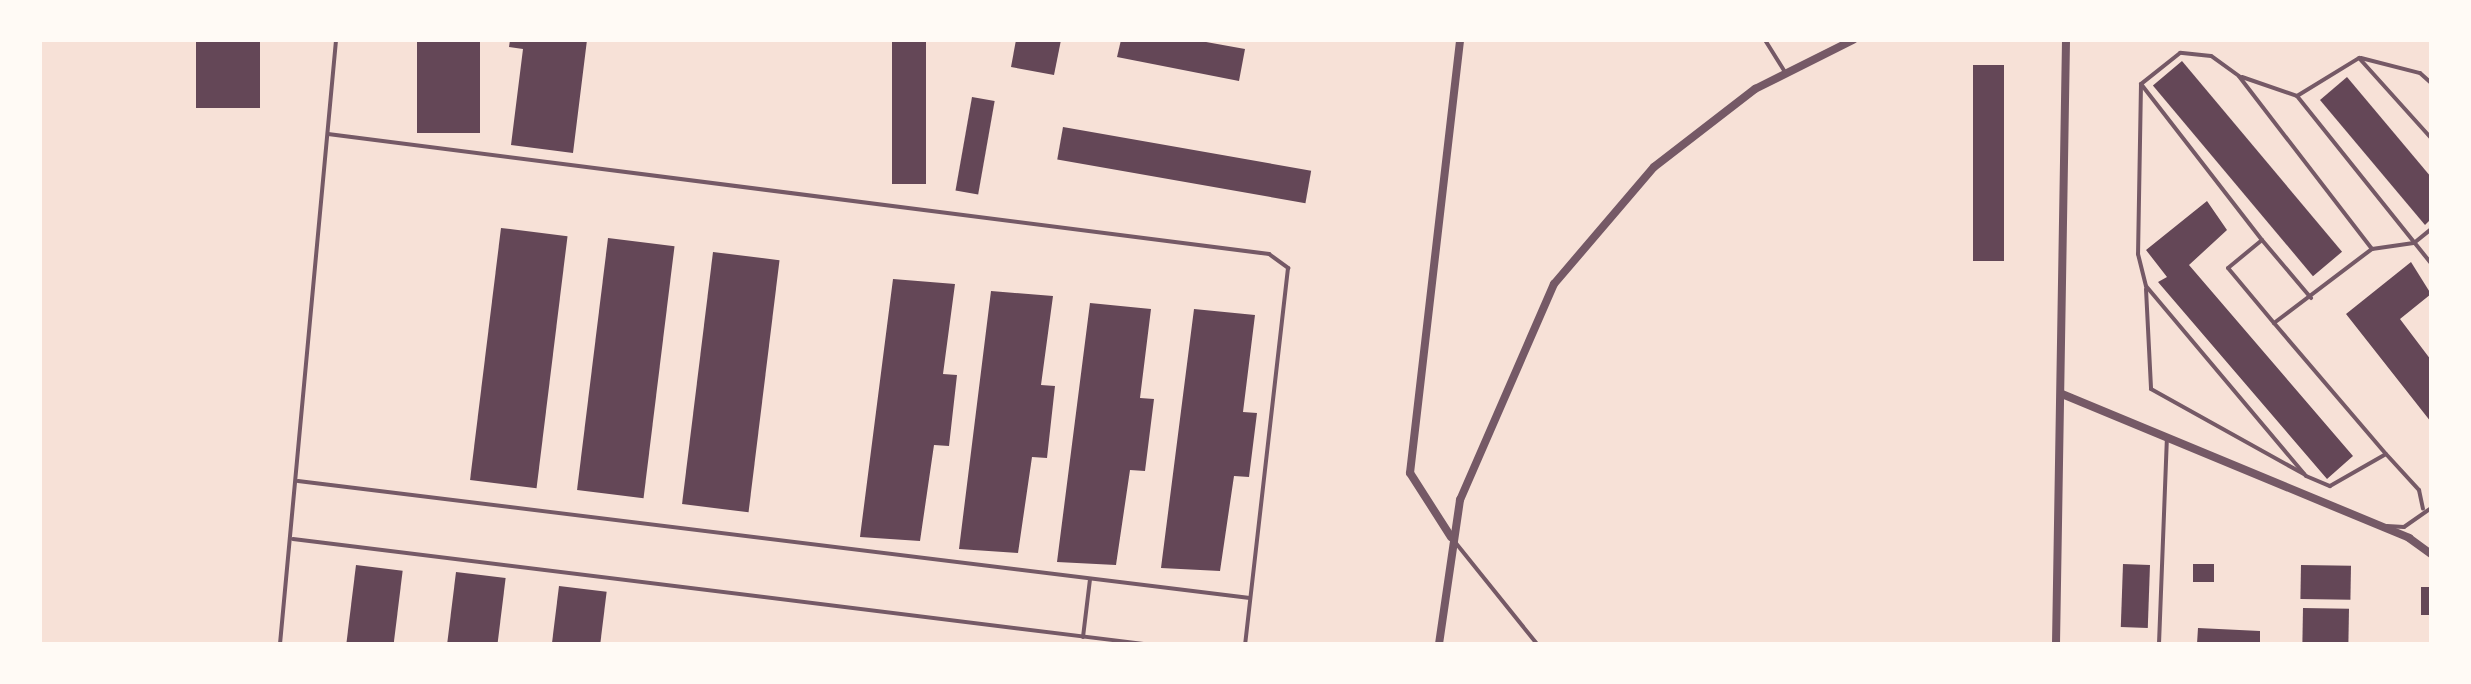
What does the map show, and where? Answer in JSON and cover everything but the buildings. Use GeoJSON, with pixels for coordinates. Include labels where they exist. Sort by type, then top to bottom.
{"type":"FeatureCollection","features":[{"type":"Feature","properties":{"kind":"street"},"geometry":{"type":"LineString","coordinates":[[1451,537],[1410,473],[1460,40]]}},
{"type":"Feature","properties":{"kind":"street"},"geometry":{"type":"LineString","coordinates":[[1439,644],[1451,537],[1460,500],[1554,284],[1654,167],[1755,89],[1853,40]]}},
{"type":"Feature","properties":{"kind":"street"},"geometry":{"type":"LineString","coordinates":[[2056,644],[2066,40]]}},
{"type":"Feature","properties":{"kind":"street"},"geometry":{"type":"LineString","coordinates":[[2062,394],[2377,525],[2431,554]]}},
{"type":"Feature","properties":{"kind":"lane"},"geometry":{"type":"LineString","coordinates":[[280,644],[293,539],[336,40]]}},
{"type":"Feature","properties":{"kind":"lane"},"geometry":{"type":"LineString","coordinates":[[1765,40],[1786,74]]}},
{"type":"Feature","properties":{"kind":"lane"},"geometry":{"type":"LineString","coordinates":[[2141,84],[2180,53],[2211,56],[2239,76],[2297,96],[2431,263]]}},
{"type":"Feature","properties":{"kind":"lane"},"geometry":{"type":"LineString","coordinates":[[2359,58],[2431,138]]}},
{"type":"Feature","properties":{"kind":"lane"},"geometry":{"type":"LineString","coordinates":[[2297,96],[2359,58],[2420,73],[2431,83]]}},
{"type":"Feature","properties":{"kind":"lane"},"geometry":{"type":"LineString","coordinates":[[2239,76],[2372,249]]}},
{"type":"Feature","properties":{"kind":"lane"},"geometry":{"type":"LineString","coordinates":[[2141,84],[2311,298]]}},
{"type":"Feature","properties":{"kind":"lane"},"geometry":{"type":"LineString","coordinates":[[2141,84],[2138,254],[2146,286],[2151,389],[2306,476],[2330,486],[2386,454]]}},
{"type":"Feature","properties":{"kind":"lane"},"geometry":{"type":"LineString","coordinates":[[328,134],[1269,254],[1288,268],[1245,644]]}},
{"type":"Feature","properties":{"kind":"lane"},"geometry":{"type":"LineString","coordinates":[[2274,323],[2372,249],[2414,243],[2431,229]]}},
{"type":"Feature","properties":{"kind":"lane"},"geometry":{"type":"LineString","coordinates":[[2262,240],[2228,268],[2419,490],[2423,509],[2417,521],[2404,527],[2377,525]]}},
{"type":"Feature","properties":{"kind":"lane"},"geometry":{"type":"LineString","coordinates":[[2146,286],[2306,476]]}},
{"type":"Feature","properties":{"kind":"lane"},"geometry":{"type":"LineString","coordinates":[[2159,644],[2167,438]]}},
{"type":"Feature","properties":{"kind":"lane"},"geometry":{"type":"LineString","coordinates":[[298,481],[1250,598]]}},
{"type":"Feature","properties":{"kind":"lane"},"geometry":{"type":"LineString","coordinates":[[2423,509],[2431,508]]}},
{"type":"Feature","properties":{"kind":"lane"},"geometry":{"type":"LineString","coordinates":[[1451,537],[1537,644]]}},
{"type":"Feature","properties":{"kind":"lane"},"geometry":{"type":"LineString","coordinates":[[293,539],[1144,644]]}},
{"type":"Feature","properties":{"kind":"lane"},"geometry":{"type":"LineString","coordinates":[[1083,637],[1090,579]]}}]}
